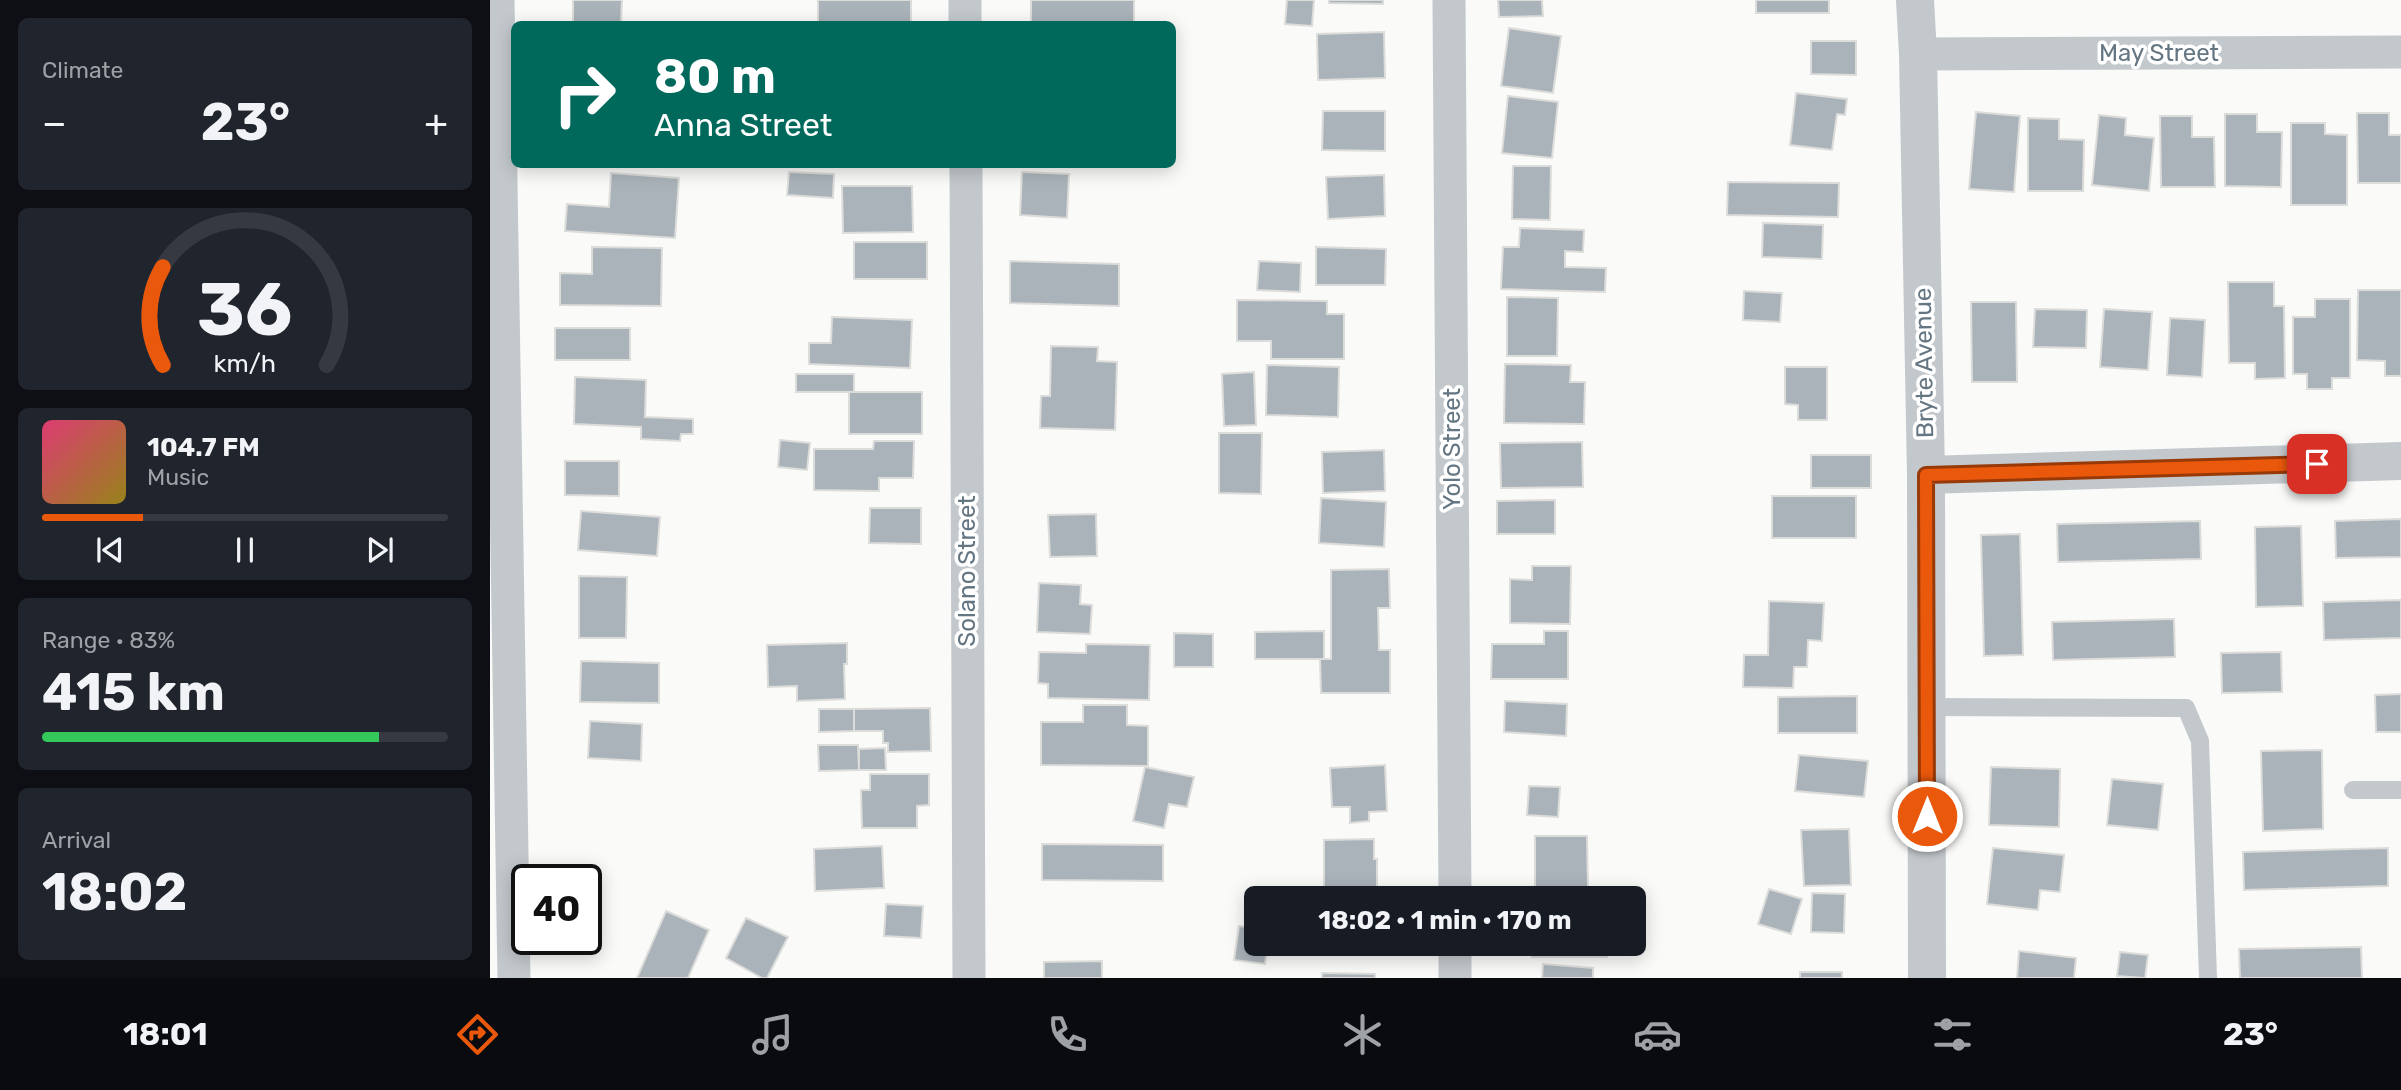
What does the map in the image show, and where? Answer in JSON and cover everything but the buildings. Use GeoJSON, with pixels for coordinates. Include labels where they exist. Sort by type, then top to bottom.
{"type":"FeatureCollection","features":[{"type":"Feature","properties":{"kind":"street"},"geometry":{"type":"LineString","coordinates":[[498,0],[514,978]]}},
{"type":"Feature","properties":{"kind":"street"},"geometry":{"type":"LineString","coordinates":[[965,0],[965,21]]}},
{"type":"Feature","properties":{"kind":"street","name":"Yolo Street"},"geometry":{"type":"LineString","coordinates":[[1449,0],[1455,886]]}},
{"type":"Feature","properties":{"kind":"street","name":"Bryte Avenue"},"geometry":{"type":"LineString","coordinates":[[1915,0],[1926,475],[1927,978]]}},
{"type":"Feature","properties":{"kind":"street","name":"May Street"},"geometry":{"type":"LineString","coordinates":[[1918,54],[2401,52]]}},
{"type":"Feature","properties":{"kind":"street","name":"Solano Street"},"geometry":{"type":"LineString","coordinates":[[966,168],[969,978]]}},
{"type":"Feature","properties":{"kind":"street"},"geometry":{"type":"LineString","coordinates":[[1926,475],[2401,461]]}},
{"type":"Feature","properties":{"kind":"street"},"geometry":{"type":"LineString","coordinates":[[1455,956],[1455,978]]}},
{"type":"Feature","properties":{"kind":"street"},"geometry":{"type":"LineString","coordinates":[[490,964],[501,978]]}},
{"type":"Feature","properties":{"kind":"lane"},"geometry":{"type":"LineString","coordinates":[[1927,707],[2186,708],[2200,741],[2207,978]]}},
{"type":"Feature","properties":{"kind":"lane"},"geometry":{"type":"LineString","coordinates":[[2353,790],[2401,790]]}},
{"type":"Feature","properties":{"kind":"route"},"geometry":{"type":"LineString","coordinates":[[1927,816],[1926,475],[2317,464]]}}]}
